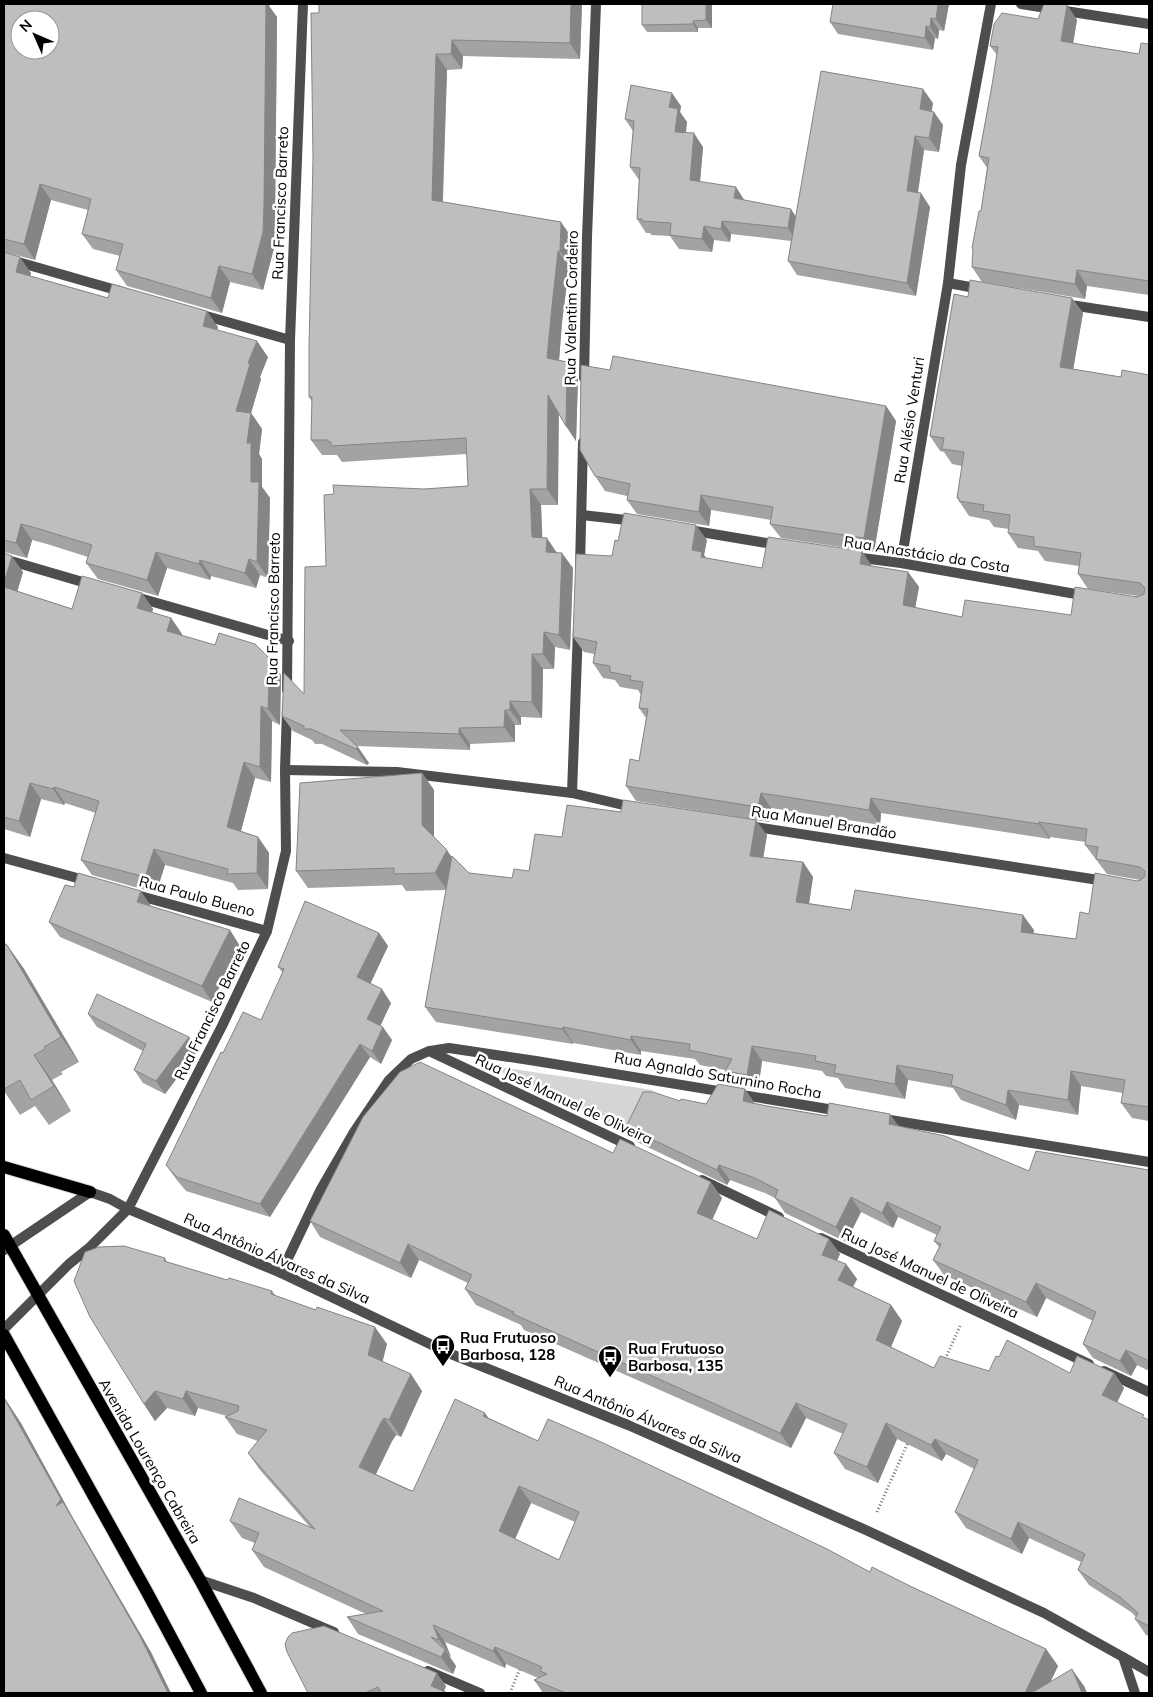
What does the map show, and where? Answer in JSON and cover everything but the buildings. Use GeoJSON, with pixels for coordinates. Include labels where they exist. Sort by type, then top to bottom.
{"type":"FeatureCollection","features":[{"type":"Feature","properties":{"kind":"main road"},"geometry":{"type":"LineString","coordinates":[[4,1167],[90,1192]]}},
{"type":"Feature","properties":{"kind":"main road","name":"Avenida Lourenço Cabreira"},"geometry":{"type":"LineString","coordinates":[[5,1243],[200,1580],[261,1693]]}},
{"type":"Feature","properties":{"kind":"main road"},"geometry":{"type":"LineString","coordinates":[[4,1335],[201,1693]]}},
{"type":"Feature","properties":{"kind":"street","name":"Rua Francisco Barreto"},"geometry":{"type":"LineString","coordinates":[[128,1209],[218,1034],[267,931],[286,851],[285,770],[289,641],[290,340],[303,4]]}},
{"type":"Feature","properties":{"kind":"street","name":"Rua Valentim Cordeiro"},"geometry":{"type":"LineString","coordinates":[[584,386],[587,237],[596,4]]}},
{"type":"Feature","properties":{"kind":"street","name":"Rua Alésio Venturi"},"geometry":{"type":"LineString","coordinates":[[901,563],[948,283],[961,165],[991,4]]}},
{"type":"Feature","properties":{"kind":"street"},"geometry":{"type":"LineString","coordinates":[[1021,4],[1149,24]]}},
{"type":"Feature","properties":{"kind":"street"},"geometry":{"type":"LineString","coordinates":[[4,258],[137,296]]}},
{"type":"Feature","properties":{"kind":"street"},"geometry":{"type":"LineString","coordinates":[[948,283],[994,291]]}},
{"type":"Feature","properties":{"kind":"street"},"geometry":{"type":"LineString","coordinates":[[1058,302],[1149,318]]}},
{"type":"Feature","properties":{"kind":"street"},"geometry":{"type":"LineString","coordinates":[[185,310],[290,340]]}},
{"type":"Feature","properties":{"kind":"street"},"geometry":{"type":"LineString","coordinates":[[580,575],[583,436]]}},
{"type":"Feature","properties":{"kind":"street"},"geometry":{"type":"LineString","coordinates":[[582,515],[644,522]]}},
{"type":"Feature","properties":{"kind":"street"},"geometry":{"type":"LineString","coordinates":[[684,529],[791,547]]}},
{"type":"Feature","properties":{"kind":"street","name":"Rua Anastácio da Costa"},"geometry":{"type":"LineString","coordinates":[[847,556],[901,563],[1099,598]]}},
{"type":"Feature","properties":{"kind":"street"},"geometry":{"type":"LineString","coordinates":[[4,560],[99,587]]}},
{"type":"Feature","properties":{"kind":"street"},"geometry":{"type":"LineString","coordinates":[[127,595],[289,641]]}},
{"type":"Feature","properties":{"kind":"street"},"geometry":{"type":"LineString","coordinates":[[572,793],[578,615]]}},
{"type":"Feature","properties":{"kind":"street"},"geometry":{"type":"LineString","coordinates":[[285,770],[397,772],[572,793],[650,811]]}},
{"type":"Feature","properties":{"kind":"street","name":"Rua Manuel Brandão"},"geometry":{"type":"LineString","coordinates":[[739,824],[1112,882]]}},
{"type":"Feature","properties":{"kind":"street"},"geometry":{"type":"LineString","coordinates":[[4,858],[98,884]]}},
{"type":"Feature","properties":{"kind":"street","name":"Rua Paulo Bueno"},"geometry":{"type":"LineString","coordinates":[[126,892],[267,931]]}},
{"type":"Feature","properties":{"kind":"street","name":"Rua Agnaldo Saturnino Rocha"},"geometry":{"type":"LineString","coordinates":[[429,1051],[449,1048],[536,1060],[847,1112]]}},
{"type":"Feature","properties":{"kind":"street"},"geometry":{"type":"LineString","coordinates":[[281,1273],[322,1189],[354,1132],[389,1080],[411,1059],[429,1051]]}},
{"type":"Feature","properties":{"kind":"street","name":"Rua José Manuel de Oliveira"},"geometry":{"type":"LineString","coordinates":[[429,1051],[635,1149]]}},
{"type":"Feature","properties":{"kind":"street"},"geometry":{"type":"LineString","coordinates":[[876,1118],[1027,1144],[1149,1162]]}},
{"type":"Feature","properties":{"kind":"street"},"geometry":{"type":"LineString","coordinates":[[689,1174],[788,1222]]}},
{"type":"Feature","properties":{"kind":"street"},"geometry":{"type":"LineString","coordinates":[[5,1243],[90,1192]]}},
{"type":"Feature","properties":{"kind":"street","name":"Rua Antônio Álvares da Silva"},"geometry":{"type":"LineString","coordinates":[[90,1192],[281,1273],[451,1354],[628,1424],[868,1531],[1044,1613],[1149,1672]]}},
{"type":"Feature","properties":{"kind":"street"},"geometry":{"type":"LineString","coordinates":[[4,1329],[36,1295],[89,1248],[128,1209]]}},
{"type":"Feature","properties":{"kind":"street","name":"Rua José Manuel de Oliveira"},"geometry":{"type":"LineString","coordinates":[[815,1235],[1149,1392]]}},
{"type":"Feature","properties":{"kind":"street"},"geometry":{"type":"LineString","coordinates":[[200,1580],[254,1598],[344,1636]]}},
{"type":"Feature","properties":{"kind":"street"},"geometry":{"type":"LineString","coordinates":[[1123,1657],[1135,1693]]}},
{"type":"Feature","properties":{"kind":"street"},"geometry":{"type":"LineString","coordinates":[[417,1666],[480,1693]]}},
{"type":"Feature","properties":{"kind":"path"},"geometry":{"type":"LineString","coordinates":[[940,1370],[969,1308]]}},
{"type":"Feature","properties":{"kind":"path"},"geometry":{"type":"LineString","coordinates":[[868,1531],[912,1433]]}},
{"type":"Feature","properties":{"kind":"path"},"geometry":{"type":"LineString","coordinates":[[510,1693],[525,1657]]}},
{"type":"Feature","properties":{"kind":"shaded area"},"geometry":{"type":"Polygon","coordinates":[[[486,1065],[653,1090],[638,1137],[486,1065]]]}},
{"type":"Feature","properties":{"kind":"place","name":"Rua Frutuoso Barbosa, 128"},"geometry":{"type":"Point","coordinates":[443,1367]}},
{"type":"Feature","properties":{"kind":"place","name":"Rua Frutuoso Barbosa, 135"},"geometry":{"type":"Point","coordinates":[610,1378]}}]}
